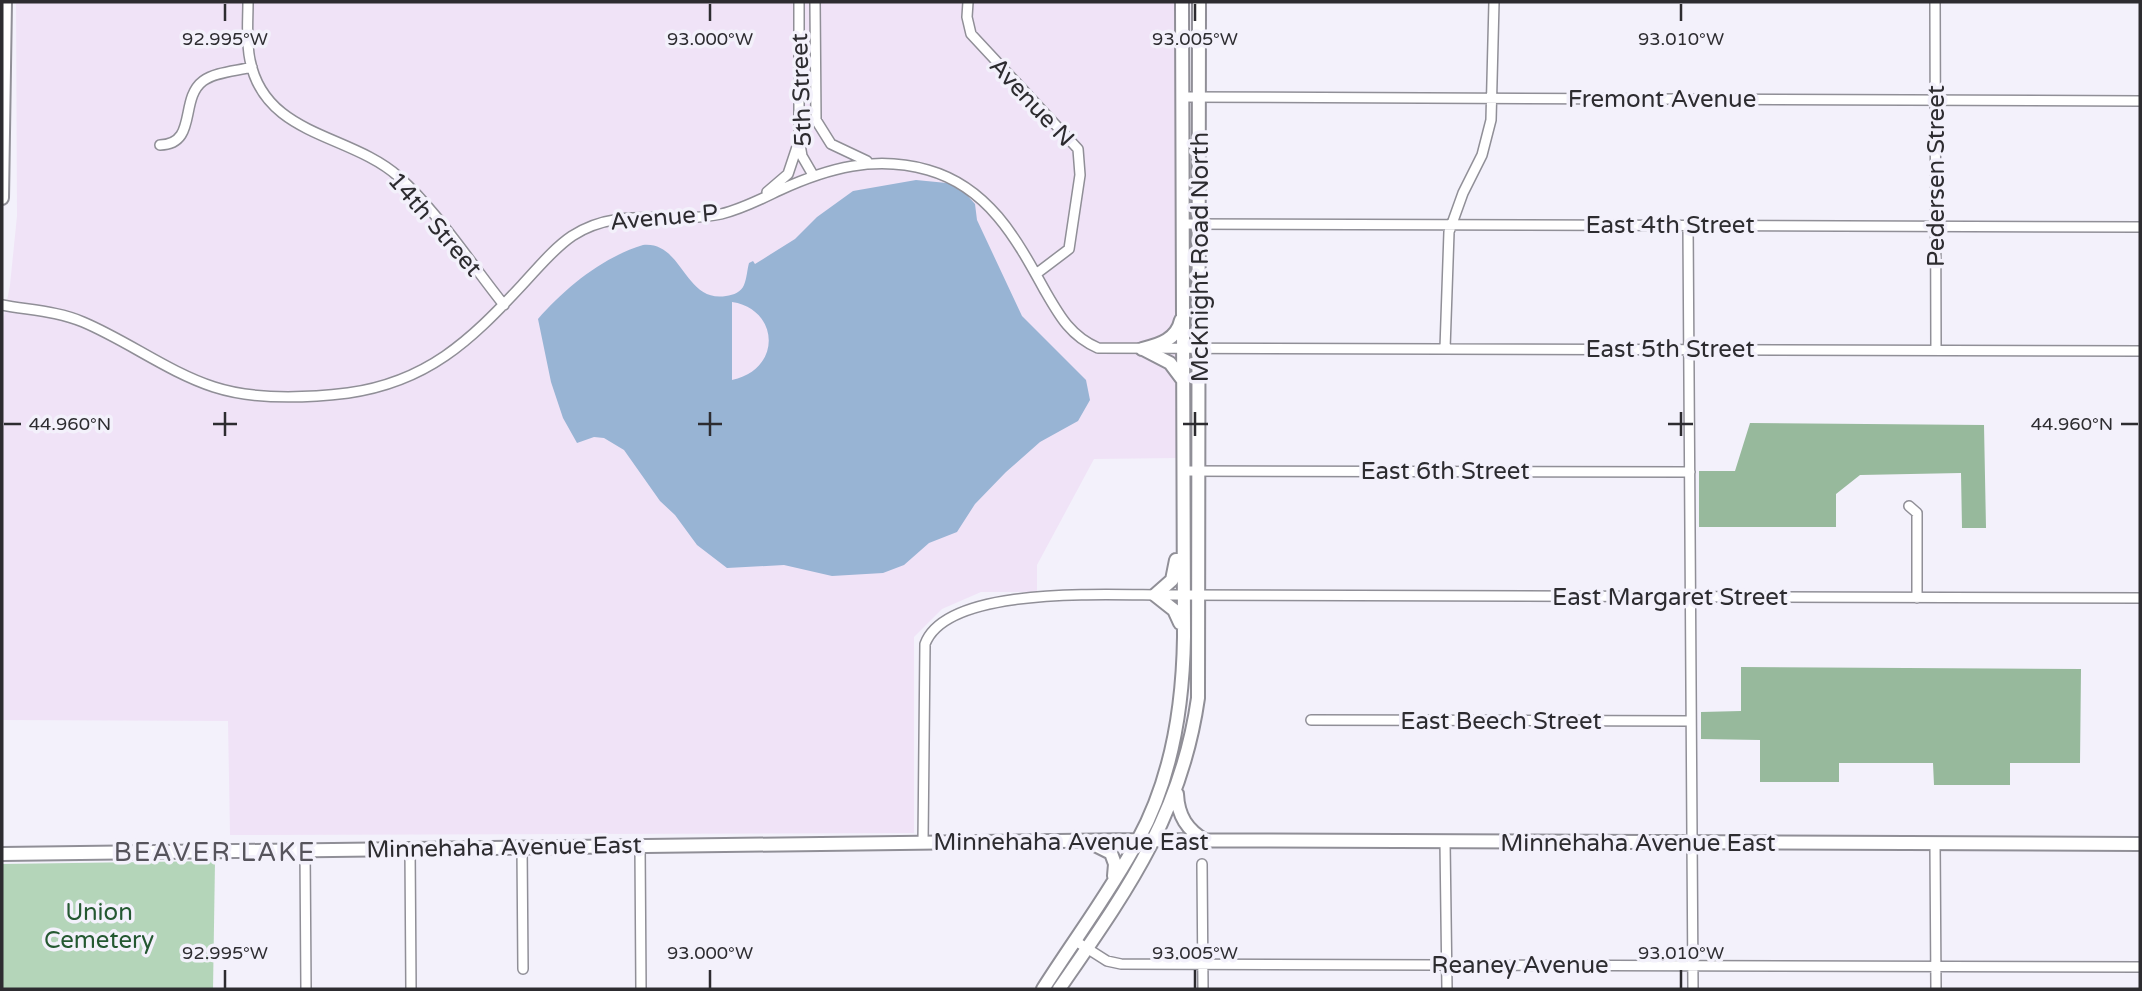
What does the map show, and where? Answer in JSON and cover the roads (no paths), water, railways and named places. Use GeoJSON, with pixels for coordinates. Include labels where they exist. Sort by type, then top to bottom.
{"type":"FeatureCollection","features":[{"type":"Feature","properties":{"kind":"main road"},"geometry":{"type":"LineString","coordinates":[[2,198],[5,2]]}},
{"type":"Feature","properties":{"kind":"main road","name":"McKnight Road North"},"geometry":{"type":"LineString","coordinates":[[1043,989],[1138,840],[1161,785],[1174,740],[1181,698],[1184,637],[1182,2]]}},
{"type":"Feature","properties":{"kind":"main road","name":"McKnight Road North"},"geometry":{"type":"LineString","coordinates":[[1059,989],[1154,841],[1177,790],[1187,758],[1198,698],[1199,2]]}},
{"type":"Feature","properties":{"kind":"main road"},"geometry":{"type":"LineString","coordinates":[[1142,349],[1171,338],[1179,328],[1183,310]]}},
{"type":"Feature","properties":{"kind":"main road"},"geometry":{"type":"LineString","coordinates":[[1142,349],[1170,363],[1183,382]]}},
{"type":"Feature","properties":{"kind":"main road"},"geometry":{"type":"LineString","coordinates":[[1182,528],[1176,546],[1172,580],[1154,595],[1174,610],[1184,637]]}},
{"type":"Feature","properties":{"kind":"main road"},"geometry":{"type":"LineString","coordinates":[[1177,790],[1185,824],[1192,833],[1206,841]]}},
{"type":"Feature","properties":{"kind":"main road","name":"Minnehaha Avenue East"},"geometry":{"type":"LineString","coordinates":[[2,854],[1138,840],[2140,844]]}},
{"type":"Feature","properties":{"kind":"main road"},"geometry":{"type":"LineString","coordinates":[[1082,841],[1102,847],[1111,853],[1115,864],[1114,878]]}},
{"type":"Feature","properties":{"kind":"street","name":"14th Street"},"geometry":{"type":"LineString","coordinates":[[248,2],[252,67],[262,92],[288,120],[305,131],[366,154],[397,176],[503,305]]}},
{"type":"Feature","properties":{"kind":"street","name":"5th Street"},"geometry":{"type":"LineString","coordinates":[[799,2],[799,139],[802,156],[813,175]]}},
{"type":"Feature","properties":{"kind":"street","name":"5th Street"},"geometry":{"type":"LineString","coordinates":[[814,2],[816,120],[831,144],[872,163]]}},
{"type":"Feature","properties":{"kind":"street","name":"Avenue N"},"geometry":{"type":"LineString","coordinates":[[968,2],[971,34],[1054,119],[1078,149],[1080,175],[1069,249],[1036,274]]}},
{"type":"Feature","properties":{"kind":"street"},"geometry":{"type":"LineString","coordinates":[[1445,349],[1446,265],[1451,223],[1482,155],[1493,98],[1494,2]]}},
{"type":"Feature","properties":{"kind":"street","name":"Pedersen Street"},"geometry":{"type":"LineString","coordinates":[[1935,2],[1936,350]]}},
{"type":"Feature","properties":{"kind":"street"},"geometry":{"type":"LineString","coordinates":[[160,145],[170,145],[179,140],[190,114],[194,93],[204,80],[252,67]]}},
{"type":"Feature","properties":{"kind":"street","name":"Fremont Avenue"},"geometry":{"type":"LineString","coordinates":[[1183,97],[2140,101]]}},
{"type":"Feature","properties":{"kind":"street"},"geometry":{"type":"LineString","coordinates":[[752,203],[788,174],[799,139]]}},
{"type":"Feature","properties":{"kind":"street","name":"Avenue P"},"geometry":{"type":"LineString","coordinates":[[2,305],[81,321],[215,387],[252,394],[345,393],[404,379],[435,364],[465,343],[556,248],[587,228],[622,217],[717,215],[752,203],[813,175],[842,166],[902,164],[931,170],[971,190],[1006,223],[1064,324],[1084,342],[1112,350],[1199,348]]}},
{"type":"Feature","properties":{"kind":"street","name":"East 4th Street"},"geometry":{"type":"LineString","coordinates":[[1183,223],[2140,227]]}},
{"type":"Feature","properties":{"kind":"street"},"geometry":{"type":"LineString","coordinates":[[1688,225],[1693,989]]}},
{"type":"Feature","properties":{"kind":"street","name":"East 5th Street"},"geometry":{"type":"LineString","coordinates":[[1199,348],[2140,351]]}},
{"type":"Feature","properties":{"kind":"street","name":"East 6th Street"},"geometry":{"type":"LineString","coordinates":[[1184,471],[1690,472]]}},
{"type":"Feature","properties":{"kind":"street"},"geometry":{"type":"LineString","coordinates":[[1909,506],[1917,513],[1917,597]]}},
{"type":"Feature","properties":{"kind":"street","name":"East Margaret Street"},"geometry":{"type":"LineString","coordinates":[[923,824],[923,657],[929,632],[959,613],[1015,598],[1200,595],[2140,598]]}},
{"type":"Feature","properties":{"kind":"street","name":"East Beech Street"},"geometry":{"type":"LineString","coordinates":[[1311,720],[1691,721]]}},
{"type":"Feature","properties":{"kind":"street"},"geometry":{"type":"LineString","coordinates":[[923,824],[923,843]]}},
{"type":"Feature","properties":{"kind":"street"},"geometry":{"type":"LineString","coordinates":[[907,843],[923,824]]}},
{"type":"Feature","properties":{"kind":"street"},"geometry":{"type":"LineString","coordinates":[[1446,842],[1447,989]]}},
{"type":"Feature","properties":{"kind":"street"},"geometry":{"type":"LineString","coordinates":[[1935,844],[1936,989]]}},
{"type":"Feature","properties":{"kind":"street"},"geometry":{"type":"LineString","coordinates":[[640,846],[641,989]]}},
{"type":"Feature","properties":{"kind":"street"},"geometry":{"type":"LineString","coordinates":[[522,847],[523,969]]}},
{"type":"Feature","properties":{"kind":"street"},"geometry":{"type":"LineString","coordinates":[[410,848],[411,989]]}},
{"type":"Feature","properties":{"kind":"street"},"geometry":{"type":"LineString","coordinates":[[305,849],[306,989]]}},
{"type":"Feature","properties":{"kind":"street"},"geometry":{"type":"LineString","coordinates":[[1202,864],[1203,989]]}},
{"type":"Feature","properties":{"kind":"street","name":"Reaney Avenue"},"geometry":{"type":"LineString","coordinates":[[1074,940],[1107,961],[1121,964],[2140,967]]}},
{"type":"Feature","properties":{"kind":"water"},"geometry":{"type":"Polygon","coordinates":[[[916,180],[957,184],[975,204],[977,220],[1022,316],[1086,380],[1090,400],[1078,421],[1040,442],[1006,472],[975,504],[957,532],[929,543],[904,565],[883,573],[832,576],[784,565],[727,568],[697,545],[675,515],[660,501],[624,450],[604,438],[594,437],[577,443],[563,418],[551,382],[538,319],[586,275],[614,257],[643,245],[656,246],[667,252],[692,282],[712,296],[734,294],[744,285],[749,263],[753,261],[755,264],[795,239],[817,217],[853,191],[916,180]],[[732,302],[732,380],[749,374],[760,364],[767,352],[769,340],[766,327],[759,316],[748,307],[732,302]]]}},
{"type":"Feature","properties":{"kind":"district","name":"BEAVER LAKE"},"geometry":{"type":"Point","coordinates":[215,852]}},
{"type":"Feature","properties":{"kind":"park label","name":"Union Cemetery"},"geometry":{"type":"Point","coordinates":[99,926]}}]}
